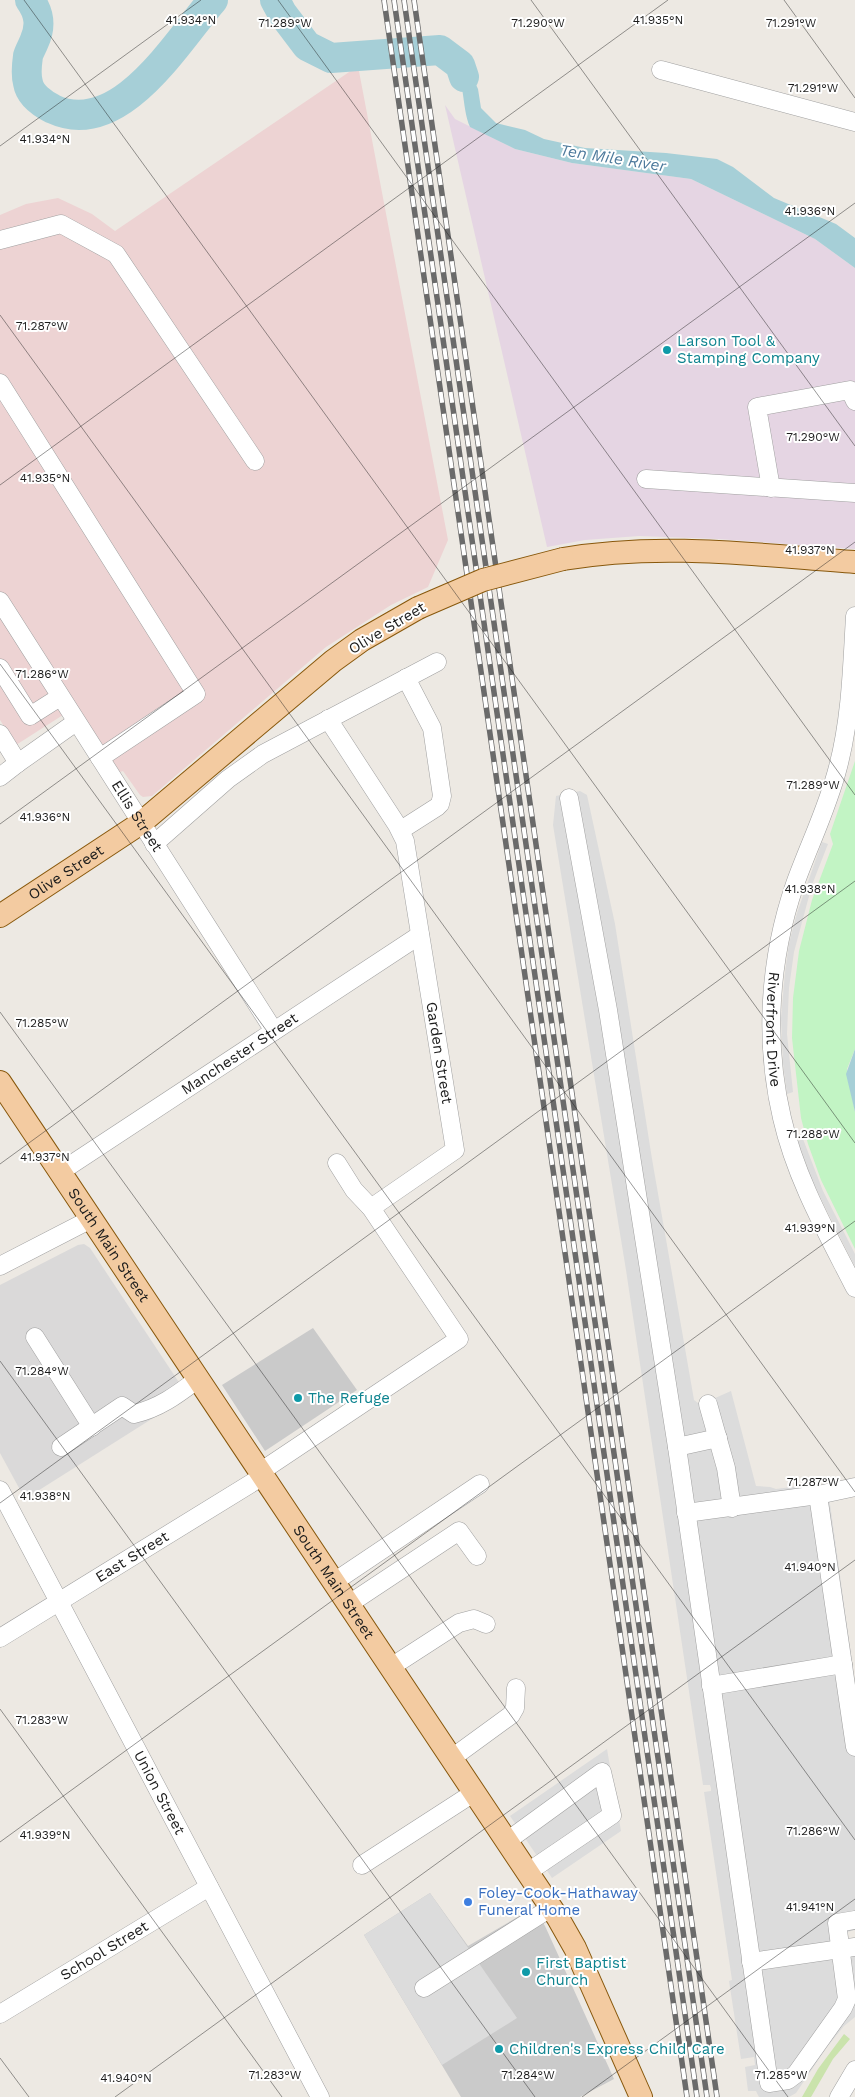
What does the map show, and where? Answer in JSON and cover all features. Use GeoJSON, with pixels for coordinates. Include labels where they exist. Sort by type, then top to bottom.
{"type":"FeatureCollection","features":[{"type":"Feature","properties":{"kind":"main road","name":"Olive Street"},"geometry":{"type":"LineString","coordinates":[[0,916],[141,823],[333,661],[362,640],[418,608],[483,580],[563,559],[612,552],[656,549],[855,562]]}},
{"type":"Feature","properties":{"kind":"main road","name":"South Main Street"},"geometry":{"type":"LineString","coordinates":[[0,1082],[552,1907],[575,1948],[641,2097]]}},
{"type":"Feature","properties":{"kind":"street"},"geometry":{"type":"LineString","coordinates":[[661,70],[855,122]]}},
{"type":"Feature","properties":{"kind":"street"},"geometry":{"type":"LineString","coordinates":[[0,240],[61,224],[116,254],[255,461]]}},
{"type":"Feature","properties":{"kind":"street"},"geometry":{"type":"LineString","coordinates":[[0,383],[196,694],[100,758]]}},
{"type":"Feature","properties":{"kind":"street"},"geometry":{"type":"LineString","coordinates":[[771,488],[757,406],[850,390],[855,401]]}},
{"type":"Feature","properties":{"kind":"street"},"geometry":{"type":"LineString","coordinates":[[646,479],[855,494]]}},
{"type":"Feature","properties":{"kind":"street","name":"Ellis Street"},"geometry":{"type":"LineString","coordinates":[[0,601],[274,1031]]}},
{"type":"Feature","properties":{"kind":"street","name":"Riverfront Drive"},"geometry":{"type":"LineString","coordinates":[[855,616],[849,701],[841,755],[830,793],[795,884],[782,927],[775,970],[771,1025],[777,1092],[792,1155],[806,1191],[855,1288]]}},
{"type":"Feature","properties":{"kind":"street"},"geometry":{"type":"LineString","coordinates":[[154,844],[222,784],[252,762],[328,719],[437,662]]}},
{"type":"Feature","properties":{"kind":"street"},"geometry":{"type":"LineString","coordinates":[[0,668],[30,716],[60,697]]}},
{"type":"Feature","properties":{"kind":"street"},"geometry":{"type":"LineString","coordinates":[[401,830],[437,807],[442,796],[432,728],[406,678]]}},
{"type":"Feature","properties":{"kind":"street","name":"Garden Street"},"geometry":{"type":"LineString","coordinates":[[328,719],[401,830],[405,841],[456,1150],[370,1208]]}},
{"type":"Feature","properties":{"kind":"street"},"geometry":{"type":"LineString","coordinates":[[0,777],[76,722]]}},
{"type":"Feature","properties":{"kind":"street"},"geometry":{"type":"LineString","coordinates":[[0,734],[18,763]]}},
{"type":"Feature","properties":{"kind":"street"},"geometry":{"type":"LineString","coordinates":[[569,798],[610,1019],[676,1447],[769,2083],[783,2082],[796,2074],[845,2004],[848,1948],[837,1923],[855,1920]]}},
{"type":"Feature","properties":{"kind":"street","name":"Manchester Street"},"geometry":{"type":"LineString","coordinates":[[60,1172],[420,935]]}},
{"type":"Feature","properties":{"kind":"street"},"geometry":{"type":"LineString","coordinates":[[337,1164],[354,1190],[370,1208]]}},
{"type":"Feature","properties":{"kind":"street","name":"East Street"},"geometry":{"type":"LineString","coordinates":[[0,1638],[262,1474],[459,1339],[370,1208]]}},
{"type":"Feature","properties":{"kind":"street"},"geometry":{"type":"LineString","coordinates":[[0,1266],[91,1219]]}},
{"type":"Feature","properties":{"kind":"street"},"geometry":{"type":"LineString","coordinates":[[35,1337],[92,1427]]}},
{"type":"Feature","properties":{"kind":"street"},"geometry":{"type":"LineString","coordinates":[[61,1447],[122,1406],[134,1414],[167,1402],[198,1379]]}},
{"type":"Feature","properties":{"kind":"street"},"geometry":{"type":"LineString","coordinates":[[708,1404],[726,1468],[732,1508]]}},
{"type":"Feature","properties":{"kind":"street"},"geometry":{"type":"LineString","coordinates":[[676,1447],[718,1438]]}},
{"type":"Feature","properties":{"kind":"street"},"geometry":{"type":"LineString","coordinates":[[334,1582],[480,1484]]}},
{"type":"Feature","properties":{"kind":"street"},"geometry":{"type":"LineString","coordinates":[[686,1514],[818,1495],[855,1487]]}},
{"type":"Feature","properties":{"kind":"street","name":"Union Street"},"geometry":{"type":"LineString","coordinates":[[0,1490],[320,2097]]}},
{"type":"Feature","properties":{"kind":"street"},"geometry":{"type":"LineString","coordinates":[[818,1495],[855,1747]]}},
{"type":"Feature","properties":{"kind":"street"},"geometry":{"type":"LineString","coordinates":[[349,1604],[459,1530],[478,1556]]}},
{"type":"Feature","properties":{"kind":"street"},"geometry":{"type":"LineString","coordinates":[[391,1667],[459,1623],[474,1619],[486,1624]]}},
{"type":"Feature","properties":{"kind":"street"},"geometry":{"type":"LineString","coordinates":[[711,1686],[843,1664]]}},
{"type":"Feature","properties":{"kind":"street"},"geometry":{"type":"LineString","coordinates":[[452,1758],[511,1715],[514,1708],[516,1688]]}},
{"type":"Feature","properties":{"kind":"street"},"geometry":{"type":"LineString","coordinates":[[507,1841],[602,1772],[612,1815],[528,1872]]}},
{"type":"Feature","properties":{"kind":"street"},"geometry":{"type":"LineString","coordinates":[[362,1865],[475,1792]]}},
{"type":"Feature","properties":{"kind":"street","name":"School Street"},"geometry":{"type":"LineString","coordinates":[[0,2014],[209,1887]]}},
{"type":"Feature","properties":{"kind":"street"},"geometry":{"type":"LineString","coordinates":[[424,1988],[552,1907]]}},
{"type":"Feature","properties":{"kind":"street"},"geometry":{"type":"LineString","coordinates":[[751,1962],[848,1948]]}},
{"type":"Feature","properties":{"kind":"street"},"geometry":{"type":"LineString","coordinates":[[838,2097],[855,2070]]}},
{"type":"Feature","properties":{"kind":"shaded area"},"geometry":{"type":"Polygon","coordinates":[[[358,66],[448,540],[428,587],[391,605],[326,647],[152,796],[143,797],[123,771],[120,772],[77,706],[16,745],[0,720],[0,215],[26,204],[58,198],[92,214],[115,231],[358,66]]]}},
{"type":"Feature","properties":{"kind":"shaded area","name":"Larson Tool & Stamping Company"},"geometry":{"type":"Polygon","coordinates":[[[445,105],[455,119],[515,149],[572,163],[691,179],[815,239],[855,268],[855,549],[718,539],[639,536],[585,540],[547,547],[445,105]]]}},
{"type":"Feature","properties":{"kind":"shaded area"},"geometry":{"type":"Polygon","coordinates":[[[580,791],[587,795],[615,924],[652,1159],[694,1400],[698,1403],[704,1403],[731,1391],[756,1486],[776,1489],[814,1484],[814,1487],[827,1485],[855,1683],[855,1930],[847,1932],[846,1937],[849,1939],[855,1938],[855,2017],[844,2026],[827,2047],[796,2093],[789,2097],[759,2097],[756,2091],[748,2091],[745,2067],[755,2065],[754,2057],[741,2059],[729,1981],[732,1980],[704,1792],[711,1791],[711,1788],[710,1785],[703,1785],[626,1270],[553,825],[556,796],[580,791]]]}},
{"type":"Feature","properties":{"kind":"shaded area"},"geometry":{"type":"Polygon","coordinates":[[[822,842],[828,844],[812,885],[794,952],[789,988],[787,1034],[793,1092],[787,1094],[783,1064],[781,1018],[789,943],[797,913],[822,842]]]}},
{"type":"Feature","properties":{"kind":"shaded area"},"geometry":{"type":"Polygon","coordinates":[[[803,1139],[823,1191],[855,1254],[855,1267],[813,1183],[798,1141],[803,1139]]]}},
{"type":"Feature","properties":{"kind":"shaded area"},"geometry":{"type":"Polygon","coordinates":[[[84,1244],[90,1248],[188,1396],[25,1499],[0,1453],[0,1285],[78,1245],[84,1244]]]}},
{"type":"Feature","properties":{"kind":"shaded area"},"geometry":{"type":"Polygon","coordinates":[[[313,1328],[357,1390],[265,1451],[222,1385],[313,1328]]]}},
{"type":"Feature","properties":{"kind":"shaded area"},"geometry":{"type":"Polygon","coordinates":[[[607,1749],[621,1831],[552,1878],[510,1816],[607,1749]]]}},
{"type":"Feature","properties":{"kind":"shaded area"},"geometry":{"type":"Polygon","coordinates":[[[430,1893],[468,1946],[533,1908],[545,1926],[614,2079],[580,2097],[461,2097],[364,1935],[430,1893]]]}},
{"type":"Feature","properties":{"kind":"shaded area"},"geometry":{"type":"Polygon","coordinates":[[[430,1893],[517,2018],[442,2065],[364,1935],[430,1893]]]}},
{"type":"Feature","properties":{"kind":"green space"},"geometry":{"type":"Polygon","coordinates":[[[855,761],[855,1049],[847,1069],[855,1112],[855,1249],[821,1180],[808,1144],[801,1118],[792,1038],[793,998],[799,951],[812,900],[833,844],[830,834],[855,761]]]}},
{"type":"Feature","properties":{"kind":"green space"},"geometry":{"type":"Polygon","coordinates":[[[844,2034],[850,2039],[833,2059],[811,2097],[802,2097],[818,2069],[844,2034]]]}},
{"type":"Feature","properties":{"kind":"water"},"geometry":{"type":"Polygon","coordinates":[[[437,44],[450,45],[464,54],[470,61],[481,108],[496,123],[525,130],[544,139],[585,148],[666,153],[717,159],[733,167],[774,198],[836,224],[855,238],[855,268],[815,239],[691,179],[572,163],[515,149],[470,127],[459,74],[450,60],[440,65],[437,44]]]}},
{"type":"Feature","properties":{"kind":"water"},"geometry":{"type":"Polygon","coordinates":[[[855,1049],[855,1112],[846,1074],[855,1049]]]}},
{"type":"Feature","properties":{"kind":"waterway","name":"Ten Mile River"},"geometry":{"type":"LineString","coordinates":[[30,0],[38,15],[38,26],[28,56],[27,80],[29,87],[38,99],[49,107],[78,115],[101,111],[124,99],[145,82],[213,0]]}},
{"type":"Feature","properties":{"kind":"waterway","name":"Ten Mile River"},"geometry":{"type":"LineString","coordinates":[[275,0],[282,13],[307,46],[331,58],[440,50],[460,65],[464,77]]}},
{"type":"Feature","properties":{"kind":"railway"},"geometry":{"type":"LineString","coordinates":[[384,0],[687,2097]]}},
{"type":"Feature","properties":{"kind":"railway"},"geometry":{"type":"LineString","coordinates":[[394,0],[697,2097]]}},
{"type":"Feature","properties":{"kind":"railway"},"geometry":{"type":"LineString","coordinates":[[404,0],[707,2097]]}},
{"type":"Feature","properties":{"kind":"railway"},"geometry":{"type":"LineString","coordinates":[[414,0],[717,2097]]}},
{"type":"Feature","properties":{"kind":"place","name":"Larson Tool & Stamping Company"},"geometry":{"type":"Point","coordinates":[667,350]}},
{"type":"Feature","properties":{"kind":"place","name":"The Refuge"},"geometry":{"type":"Point","coordinates":[298,1398]}},
{"type":"Feature","properties":{"kind":"place","name":"Foley-Cook-Hathaway Funeral Home"},"geometry":{"type":"Point","coordinates":[468,1902]}},
{"type":"Feature","properties":{"kind":"place","name":"First Baptist Church"},"geometry":{"type":"Point","coordinates":[526,1972]}},
{"type":"Feature","properties":{"kind":"place","name":"Children's Express Child Care"},"geometry":{"type":"Point","coordinates":[499,2049]}}]}
